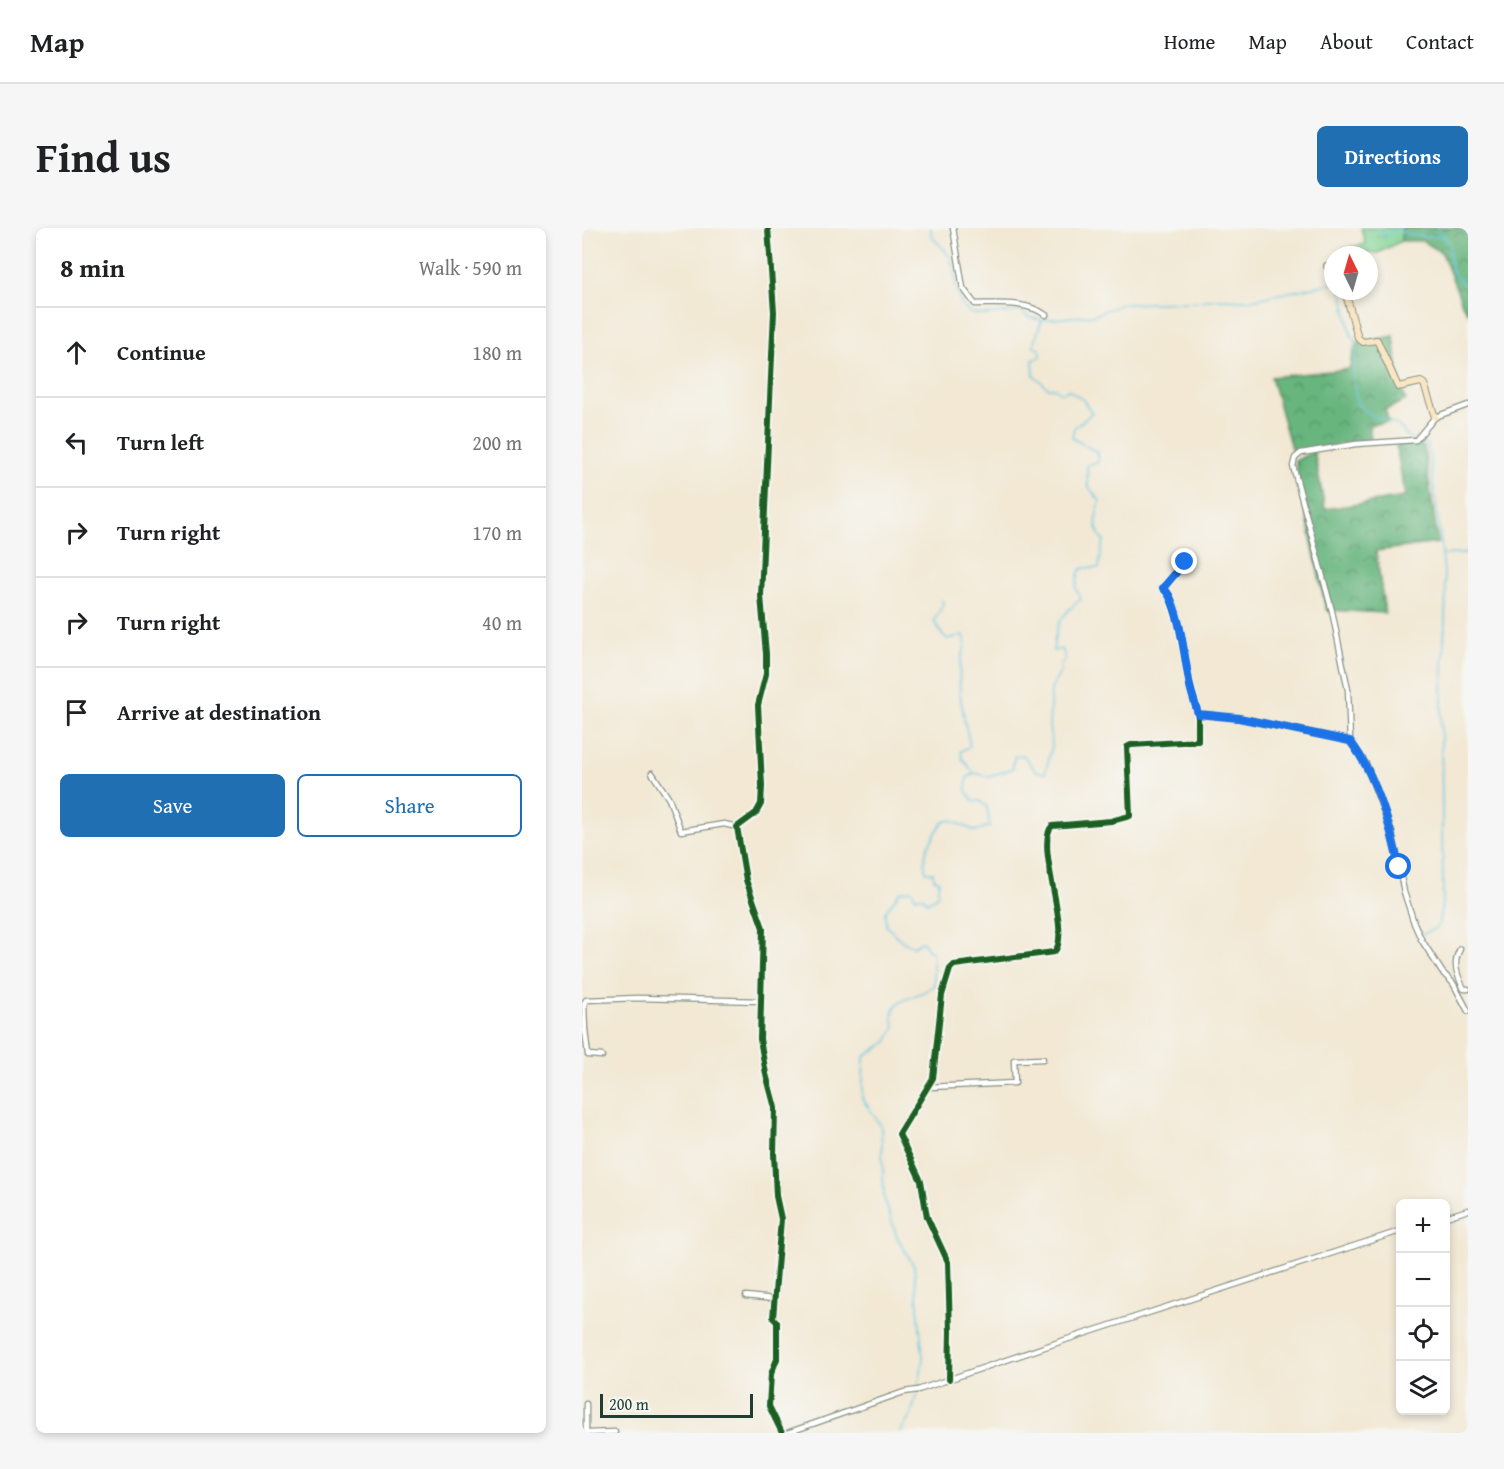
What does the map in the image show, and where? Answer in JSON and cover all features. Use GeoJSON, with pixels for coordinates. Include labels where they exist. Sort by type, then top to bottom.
{"type":"FeatureCollection","features":[{"type":"Feature","properties":{"kind":"street"},"geometry":{"type":"LineString","coordinates":[[652,773],[669,799],[681,831],[724,824],[737,827],[756,813],[761,804],[758,705],[766,674],[761,596],[774,312],[768,228]]}},
{"type":"Feature","properties":{"kind":"street"},"geometry":{"type":"LineString","coordinates":[[953,228],[963,288],[975,304],[1036,308],[1046,315]]}},
{"type":"Feature","properties":{"kind":"street"},"geometry":{"type":"LineString","coordinates":[[1347,300],[1358,338],[1363,342],[1377,340],[1398,387],[1421,382],[1424,384],[1435,417]]}},
{"type":"Feature","properties":{"kind":"street"},"geometry":{"type":"LineString","coordinates":[[1468,405],[1435,417],[1416,440],[1356,444],[1301,453],[1293,462],[1299,494],[1332,611],[1348,690],[1350,741],[1366,764],[1392,833],[1404,892],[1414,923],[1421,939],[1442,972],[1466,1002],[1468,1011]]}},
{"type":"Feature","properties":{"kind":"street"},"geometry":{"type":"LineString","coordinates":[[948,1379],[950,1332],[948,1262],[927,1217],[921,1181],[899,1134],[933,1078],[942,995],[950,969],[954,965],[1054,952],[1058,949],[1059,931],[1047,834],[1049,829],[1058,825],[1111,821],[1130,816],[1127,747],[1136,743],[1198,741],[1198,714],[1190,686],[1179,624],[1170,596],[1163,588],[1185,562]]}},
{"type":"Feature","properties":{"kind":"street"},"geometry":{"type":"LineString","coordinates":[[1198,714],[1239,718],[1350,741]]}},
{"type":"Feature","properties":{"kind":"street"},"geometry":{"type":"LineString","coordinates":[[737,827],[746,879],[763,928],[760,1039],[775,1108],[776,1196],[782,1219],[773,1318],[777,1322],[777,1359],[771,1374],[769,1406],[782,1433]]}},
{"type":"Feature","properties":{"kind":"street"},"geometry":{"type":"LineString","coordinates":[[1460,949],[1456,960],[1456,972],[1464,988],[1468,989]]}},
{"type":"Feature","properties":{"kind":"street"},"geometry":{"type":"LineString","coordinates":[[1458,993],[1468,989]]}},
{"type":"Feature","properties":{"kind":"street"},"geometry":{"type":"LineString","coordinates":[[602,1056],[588,1055],[584,1030],[586,1000],[638,998],[762,1001]]}},
{"type":"Feature","properties":{"kind":"street"},"geometry":{"type":"LineString","coordinates":[[929,1087],[1015,1083],[1014,1060],[1043,1059]]}},
{"type":"Feature","properties":{"kind":"street"},"geometry":{"type":"LineString","coordinates":[[1450,1216],[1468,1210]]}},
{"type":"Feature","properties":{"kind":"street"},"geometry":{"type":"LineString","coordinates":[[787,1433],[904,1392],[918,1390],[1396,1233]]}},
{"type":"Feature","properties":{"kind":"street"},"geometry":{"type":"LineString","coordinates":[[746,1296],[774,1299]]}},
{"type":"Feature","properties":{"kind":"street"},"geometry":{"type":"LineString","coordinates":[[586,1404],[586,1433],[615,1432]]}},
{"type":"Feature","properties":{"kind":"green space"},"geometry":{"type":"Polygon","coordinates":[[[1361,228],[1402,228],[1401,241],[1378,253],[1378,246],[1357,246],[1365,244],[1361,228]]]}},
{"type":"Feature","properties":{"kind":"green space"},"geometry":{"type":"Polygon","coordinates":[[[1402,228],[1468,228],[1468,313],[1463,306],[1442,253],[1423,241],[1401,241],[1402,228]]]}},
{"type":"Feature","properties":{"kind":"green space"},"geometry":{"type":"Polygon","coordinates":[[[1394,336],[1399,381],[1406,400],[1385,410],[1389,422],[1369,425],[1371,439],[1292,452],[1271,377],[1349,369],[1356,343],[1394,336]]]}},
{"type":"Feature","properties":{"kind":"green space"},"geometry":{"type":"Polygon","coordinates":[[[1418,442],[1424,447],[1438,543],[1376,551],[1385,613],[1326,610],[1295,461],[1314,451],[1325,509],[1405,497],[1396,445],[1418,442]]]}},
{"type":"Feature","properties":{"kind":"waterway"},"geometry":{"type":"LineString","coordinates":[[931,228],[931,235],[949,256],[959,297],[967,310],[974,314],[986,315],[1021,311],[1028,317],[1041,320]]}},
{"type":"Feature","properties":{"kind":"waterway"},"geometry":{"type":"LineString","coordinates":[[1378,228],[1382,236],[1399,229],[1402,233],[1441,237],[1450,243]]}},
{"type":"Feature","properties":{"kind":"waterway"},"geometry":{"type":"LineString","coordinates":[[1436,228],[1446,238]]}},
{"type":"Feature","properties":{"kind":"waterway"},"geometry":{"type":"LineString","coordinates":[[1450,245],[1454,274],[1468,287]]}},
{"type":"Feature","properties":{"kind":"waterway"},"geometry":{"type":"LineString","coordinates":[[900,1433],[911,1415],[923,1358],[914,1266],[897,1237],[884,1198],[881,1126],[862,1098],[864,1057],[887,1042],[895,1027],[894,1009],[898,1004],[934,985],[932,952],[927,950],[925,944],[921,942],[913,946],[903,942],[886,926],[885,912],[900,892],[912,890],[915,897],[923,897],[927,902],[937,896],[939,881],[934,879],[933,873],[926,872],[925,858],[943,822],[951,820],[975,831],[990,826],[987,807],[980,801],[974,802],[966,791],[967,778],[975,773],[989,777],[1013,768],[1014,756],[1023,755],[1036,771],[1045,773],[1052,746],[1049,728],[1051,689],[1061,671],[1060,664],[1065,661],[1063,649],[1053,651],[1056,633],[1060,621],[1068,610],[1081,599],[1076,588],[1079,571],[1084,568],[1099,568],[1104,541],[1097,527],[1100,501],[1088,486],[1087,465],[1098,462],[1097,452],[1072,438],[1074,428],[1092,413],[1083,400],[1069,390],[1061,393],[1055,388],[1048,388],[1034,375],[1033,360],[1040,357],[1040,351],[1033,345],[1042,320],[1094,315],[1122,304],[1193,302],[1215,299],[1251,300],[1324,285]]}},
{"type":"Feature","properties":{"kind":"waterway"},"geometry":{"type":"LineString","coordinates":[[1344,300],[1351,335],[1356,343],[1353,375],[1357,404],[1374,416],[1400,427],[1406,436],[1412,438]]}},
{"type":"Feature","properties":{"kind":"waterway"},"geometry":{"type":"LineString","coordinates":[[1419,440],[1426,443],[1429,452],[1446,593],[1441,724],[1443,898],[1438,927],[1423,934]]}},
{"type":"Feature","properties":{"kind":"waterway"},"geometry":{"type":"LineString","coordinates":[[1442,555],[1468,553]]}},
{"type":"Feature","properties":{"kind":"waterway"},"geometry":{"type":"LineString","coordinates":[[942,600],[943,605],[934,621],[947,639],[964,635],[965,639],[960,666],[960,686],[970,746],[961,751],[962,758],[974,773]]}},
{"type":"Feature","properties":{"kind":"cycle path"},"geometry":{"type":"LineString","coordinates":[[768,228],[774,312],[761,596],[766,674],[758,705],[762,786],[761,804],[756,813],[737,827],[746,880],[763,928],[760,1039],[775,1108],[776,1196],[781,1219],[773,1318],[777,1322],[777,1359],[771,1374],[769,1406],[782,1433]]}},
{"type":"Feature","properties":{"kind":"cycle path"},"geometry":{"type":"LineString","coordinates":[[949,1379],[948,1262],[927,1217],[921,1181],[899,1134],[933,1078],[942,995],[950,969],[954,965],[1054,952],[1059,942],[1057,910],[1047,851],[1048,836],[1052,826],[1111,821],[1130,816],[1127,747],[1198,741],[1198,714],[1190,686],[1179,624],[1170,596],[1163,588],[1185,562]]}},
{"type":"Feature","properties":{"kind":"route"},"geometry":{"type":"LineString","coordinates":[[1185,562],[1163,588],[1170,596],[1179,624],[1190,686],[1198,714],[1239,718],[1350,741],[1358,750],[1372,778],[1392,833],[1399,867]]}}]}
